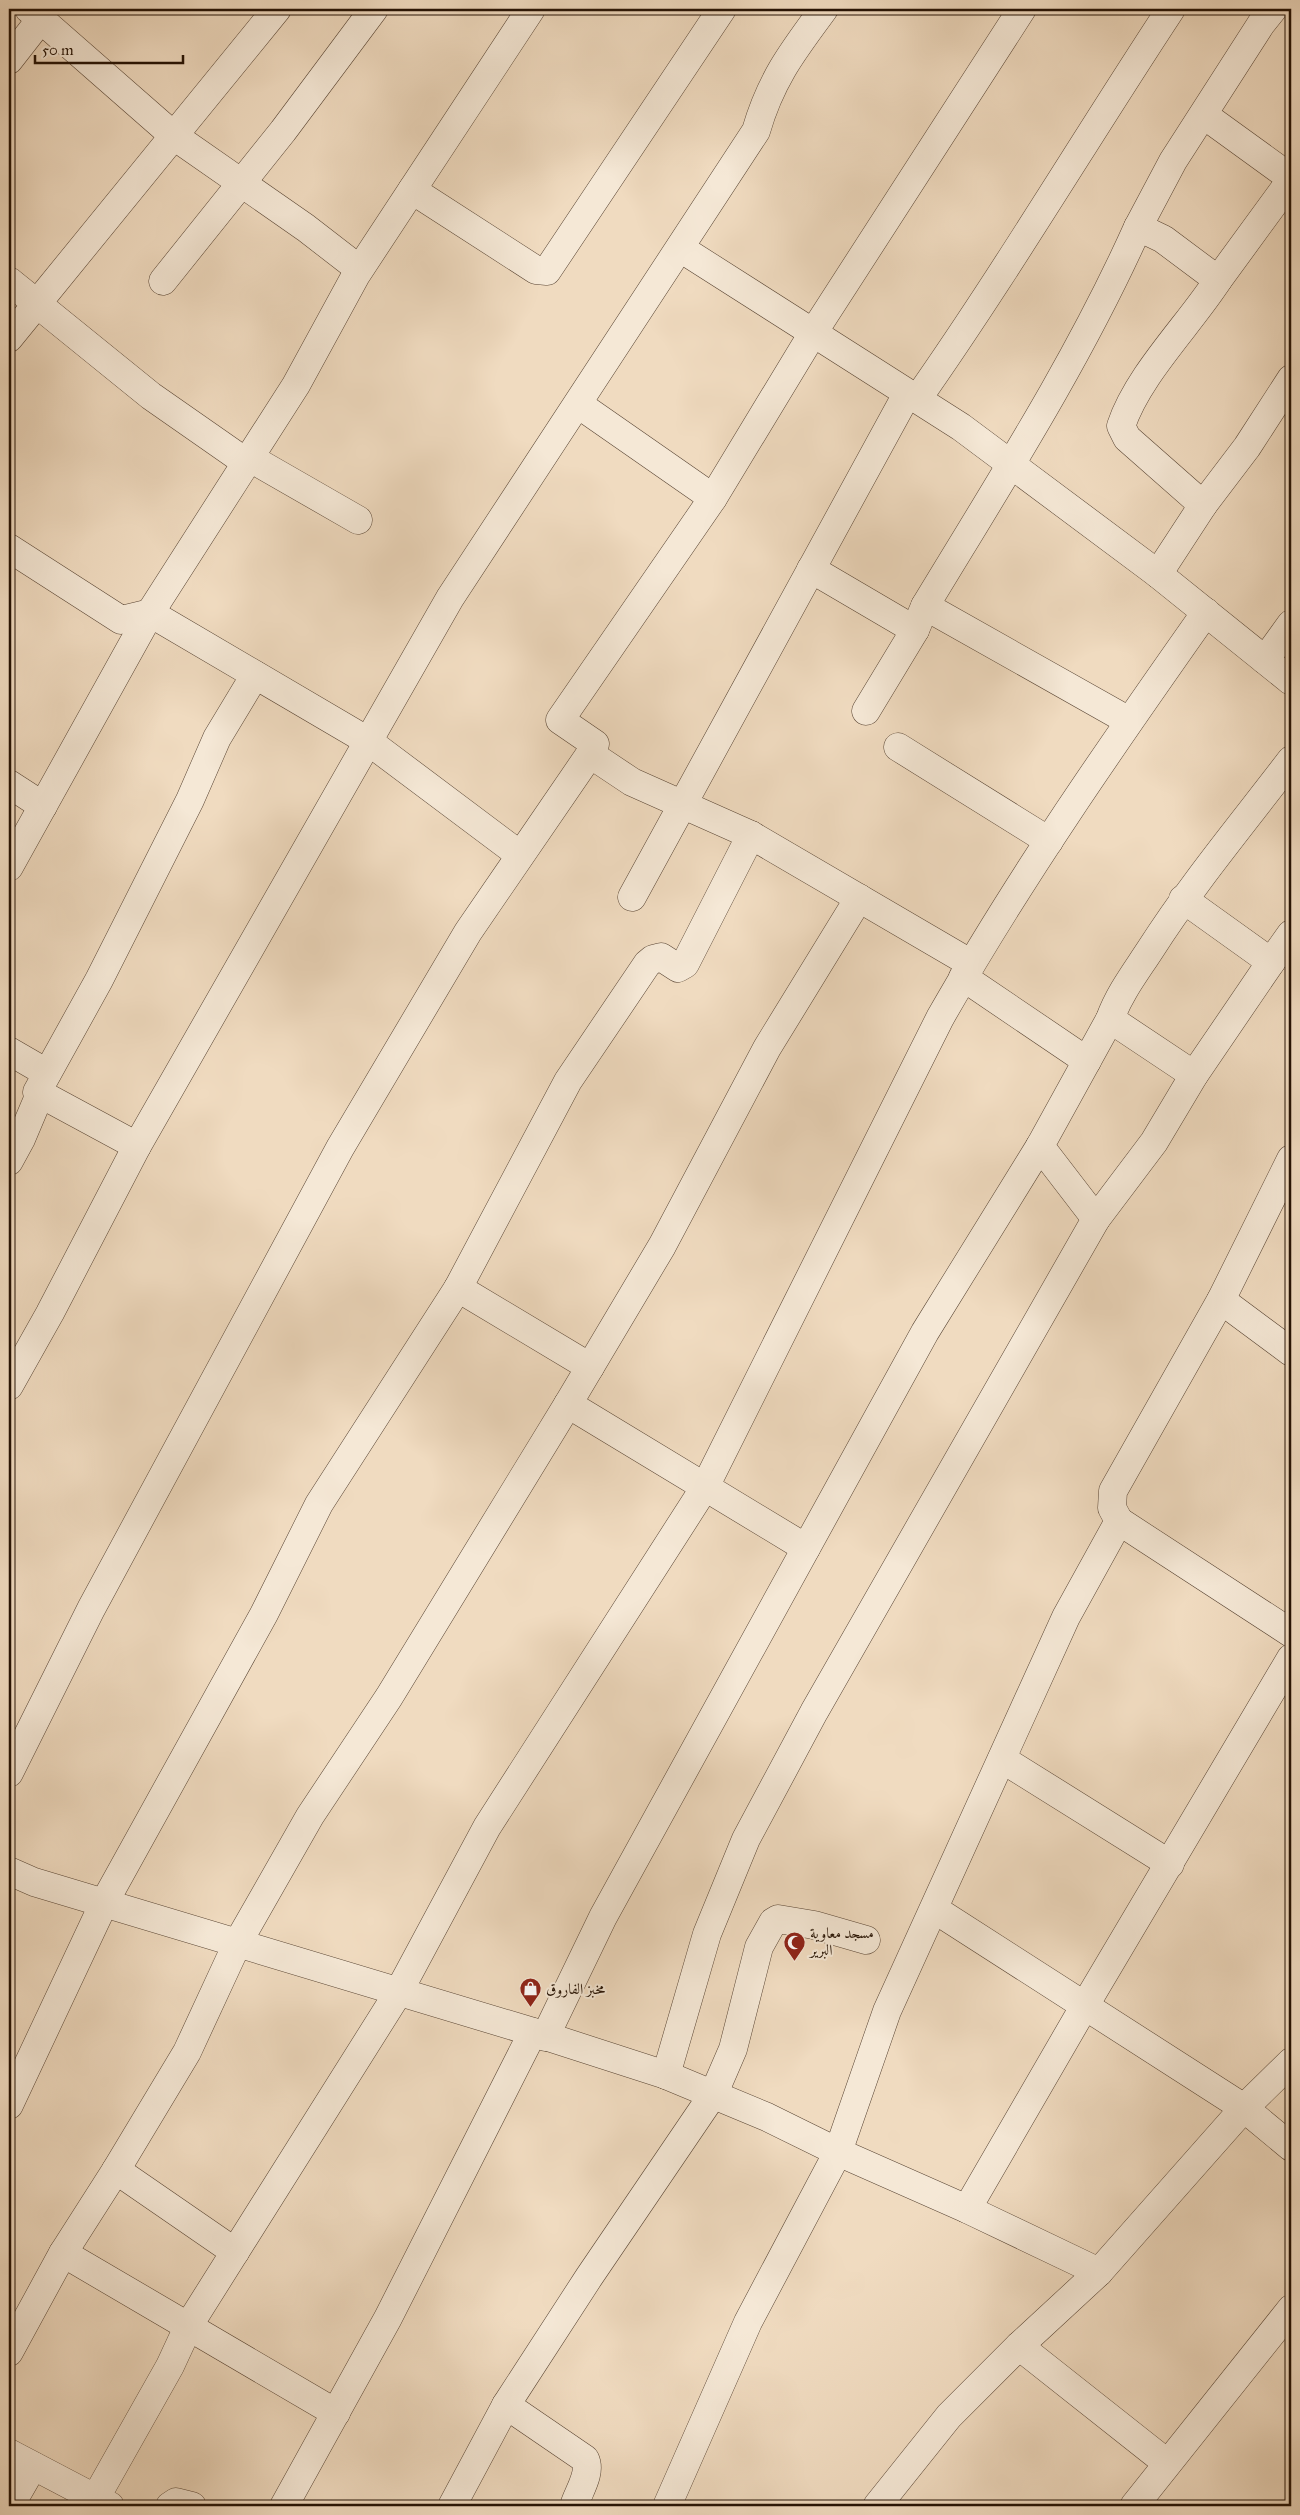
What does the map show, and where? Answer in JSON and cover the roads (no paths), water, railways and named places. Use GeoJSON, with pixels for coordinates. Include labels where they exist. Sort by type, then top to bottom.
{"type":"FeatureCollection","features":[{"type":"Feature","properties":{"kind":"street"},"geometry":{"type":"LineString","coordinates":[[9,338],[277,9]]}},
{"type":"Feature","properties":{"kind":"street"},"geometry":{"type":"LineString","coordinates":[[163,280],[283,130],[374,9]]}},
{"type":"Feature","properties":{"kind":"street"},"geometry":{"type":"LineString","coordinates":[[9,867],[150,614],[296,385],[359,269],[531,9]]}},
{"type":"Feature","properties":{"kind":"street"},"geometry":{"type":"LineString","coordinates":[[412,190],[536,270],[547,270],[722,9]]}},
{"type":"Feature","properties":{"kind":"street"},"geometry":{"type":"LineString","coordinates":[[9,1386],[50,1313],[137,1146],[450,598],[756,131],[764,104],[783,66],[824,9]]}},
{"type":"Feature","properties":{"kind":"street"},"geometry":{"type":"LineString","coordinates":[[9,1773],[91,1609],[316,1190],[468,932],[590,754],[595,744],[560,720],[713,498],[813,333],[1022,9]]}},
{"type":"Feature","properties":{"kind":"street"},"geometry":{"type":"LineString","coordinates":[[632,897],[810,569],[912,396],[1005,268],[1170,9]]}},
{"type":"Feature","properties":{"kind":"street"},"geometry":{"type":"LineString","coordinates":[[866,711],[1012,464],[1111,288],[1138,226],[1173,161],[1261,24],[1274,9]]}},
{"type":"Feature","properties":{"kind":"street"},"geometry":{"type":"LineString","coordinates":[[9,60],[35,14],[174,136],[306,228],[359,269]]}},
{"type":"Feature","properties":{"kind":"street"},"geometry":{"type":"LineString","coordinates":[[1203,505],[1126,438],[1121,426],[1126,411],[1160,359],[1291,179],[1204,114]]}},
{"type":"Feature","properties":{"kind":"street"},"geometry":{"type":"LineString","coordinates":[[1138,226],[1163,239],[1218,280]]}},
{"type":"Feature","properties":{"kind":"street"},"geometry":{"type":"LineString","coordinates":[[680,248],[912,396],[1012,464],[1158,574],[1291,681]]}},
{"type":"Feature","properties":{"kind":"street"},"geometry":{"type":"LineString","coordinates":[[9,280],[151,396],[248,460],[358,520]]}},
{"type":"Feature","properties":{"kind":"street"},"geometry":{"type":"LineString","coordinates":[[1158,574],[1203,505],[1247,447],[1291,379]]}},
{"type":"Feature","properties":{"kind":"street"},"geometry":{"type":"LineString","coordinates":[[578,404],[713,498]]}},
{"type":"Feature","properties":{"kind":"street"},"geometry":{"type":"LineString","coordinates":[[9,548],[121,620],[150,614],[368,741],[520,855]]}},
{"type":"Feature","properties":{"kind":"street"},"geometry":{"type":"LineString","coordinates":[[810,569],[920,618],[1129,721]]}},
{"type":"Feature","properties":{"kind":"street"},"geometry":{"type":"LineString","coordinates":[[9,2453],[103,2503],[189,2325],[398,1993],[487,1827],[705,1487],[940,1018],[966,970],[1129,721],[1206,612]]}},
{"type":"Feature","properties":{"kind":"street"},"geometry":{"type":"LineString","coordinates":[[1265,660],[1291,624]]}},
{"type":"Feature","properties":{"kind":"street"},"geometry":{"type":"LineString","coordinates":[[9,1161],[21,1139],[43,1084],[99,980],[173,835],[217,738],[255,675]]}},
{"type":"Feature","properties":{"kind":"street"},"geometry":{"type":"LineString","coordinates":[[898,747],[1050,841]]}},
{"type":"Feature","properties":{"kind":"street"},"geometry":{"type":"LineString","coordinates":[[590,754],[632,782],[751,835],[859,898],[966,970],[1087,1060]]}},
{"type":"Feature","properties":{"kind":"street"},"geometry":{"type":"LineString","coordinates":[[284,2506],[388,2318],[539,2034],[925,1332],[1040,1146],[1110,1020],[1116,1003],[1183,899],[1291,760]]}},
{"type":"Feature","properties":{"kind":"street"},"geometry":{"type":"LineString","coordinates":[[9,784],[43,806]]}},
{"type":"Feature","properties":{"kind":"street"},"geometry":{"type":"LineString","coordinates":[[11,2096],[104,1903],[264,1614],[319,1504],[458,1288],[568,1081],[647,964],[653,959],[661,957],[678,968],[685,964],[751,835]]}},
{"type":"Feature","properties":{"kind":"street"},"geometry":{"type":"LineString","coordinates":[[9,2352],[63,2253],[116,2170],[187,2052],[237,1944],[310,1816],[389,1697],[568,1404],[662,1246],[767,1048],[859,898]]}},
{"type":"Feature","properties":{"kind":"street"},"geometry":{"type":"LineString","coordinates":[[1183,899],[1271,962]]}},
{"type":"Feature","properties":{"kind":"street"},"geometry":{"type":"LineString","coordinates":[[666,2075],[707,1934],[746,1839],[814,1712],[1096,1219],[1154,1142],[1194,1075],[1291,934]]}},
{"type":"Feature","properties":{"kind":"street"},"geometry":{"type":"LineString","coordinates":[[1110,1020],[1194,1075]]}},
{"type":"Feature","properties":{"kind":"street"},"geometry":{"type":"LineString","coordinates":[[9,1051],[43,1084],[137,1146]]}},
{"type":"Feature","properties":{"kind":"street"},"geometry":{"type":"LineString","coordinates":[[1040,1146],[1096,1219]]}},
{"type":"Feature","properties":{"kind":"street"},"geometry":{"type":"LineString","coordinates":[[1291,1159],[1221,1300],[1113,1491],[1112,1508],[1119,1521],[1291,1633]]}},
{"type":"Feature","properties":{"kind":"street"},"geometry":{"type":"LineString","coordinates":[[458,1288],[590,1367]]}},
{"type":"Feature","properties":{"kind":"street"},"geometry":{"type":"LineString","coordinates":[[1221,1300],[1291,1352]]}},
{"type":"Feature","properties":{"kind":"street"},"geometry":{"type":"LineString","coordinates":[[568,1404],[806,1548]]}},
{"type":"Feature","properties":{"kind":"street"},"geometry":{"type":"LineString","coordinates":[[667,2506],[748,2322],[838,2152],[887,2011],[1066,1617],[1119,1521]]}},
{"type":"Feature","properties":{"kind":"street"},"geometry":{"type":"LineString","coordinates":[[967,2209],[1084,2007],[1290,1663]]}},
{"type":"Feature","properties":{"kind":"street"},"geometry":{"type":"LineString","coordinates":[[1002,1759],[1170,1864]]}},
{"type":"Feature","properties":{"kind":"street"},"geometry":{"type":"LineString","coordinates":[[9,1871],[34,1882],[539,2034],[666,2075],[714,2093],[1100,2272]]}},
{"type":"Feature","properties":{"kind":"street"},"geometry":{"type":"LineString","coordinates":[[934,1910],[1244,2108],[1291,2147]]}},
{"type":"Feature","properties":{"kind":"street"},"geometry":{"type":"LineString","coordinates":[[452,2506],[506,2405],[714,2093],[733,2049],[759,1947],[773,1922],[778,1919],[814,1925],[866,1940]]}},
{"type":"Feature","properties":{"kind":"street"},"geometry":{"type":"LineString","coordinates":[[878,2506],[949,2416],[1019,2346],[1100,2272],[1244,2108],[1291,2062]]}},
{"type":"Feature","properties":{"kind":"street"},"geometry":{"type":"LineString","coordinates":[[116,2170],[235,2252]]}},
{"type":"Feature","properties":{"kind":"street"},"geometry":{"type":"LineString","coordinates":[[63,2253],[189,2325],[336,2413]]}},
{"type":"Feature","properties":{"kind":"street"},"geometry":{"type":"LineString","coordinates":[[1134,2506],[1291,2310]]}},
{"type":"Feature","properties":{"kind":"street"},"geometry":{"type":"LineString","coordinates":[[1019,2346],[1167,2463]]}},
{"type":"Feature","properties":{"kind":"street"},"geometry":{"type":"LineString","coordinates":[[506,2405],[585,2459],[588,2465],[587,2473],[574,2506]]}},
{"type":"Feature","properties":{"kind":"street"},"geometry":{"type":"LineString","coordinates":[[10,2506],[33,2466]]}},
{"type":"Feature","properties":{"kind":"street"},"geometry":{"type":"LineString","coordinates":[[170,2506],[176,2502],[192,2506]]}},
{"type":"Feature","properties":{"kind":"place","name":"مسجد معاوية البرير"},"geometry":{"type":"Point","coordinates":[794,1961]}},
{"type":"Feature","properties":{"kind":"place","name":"مخبز الفاروق"},"geometry":{"type":"Point","coordinates":[530,2008]}}]}
